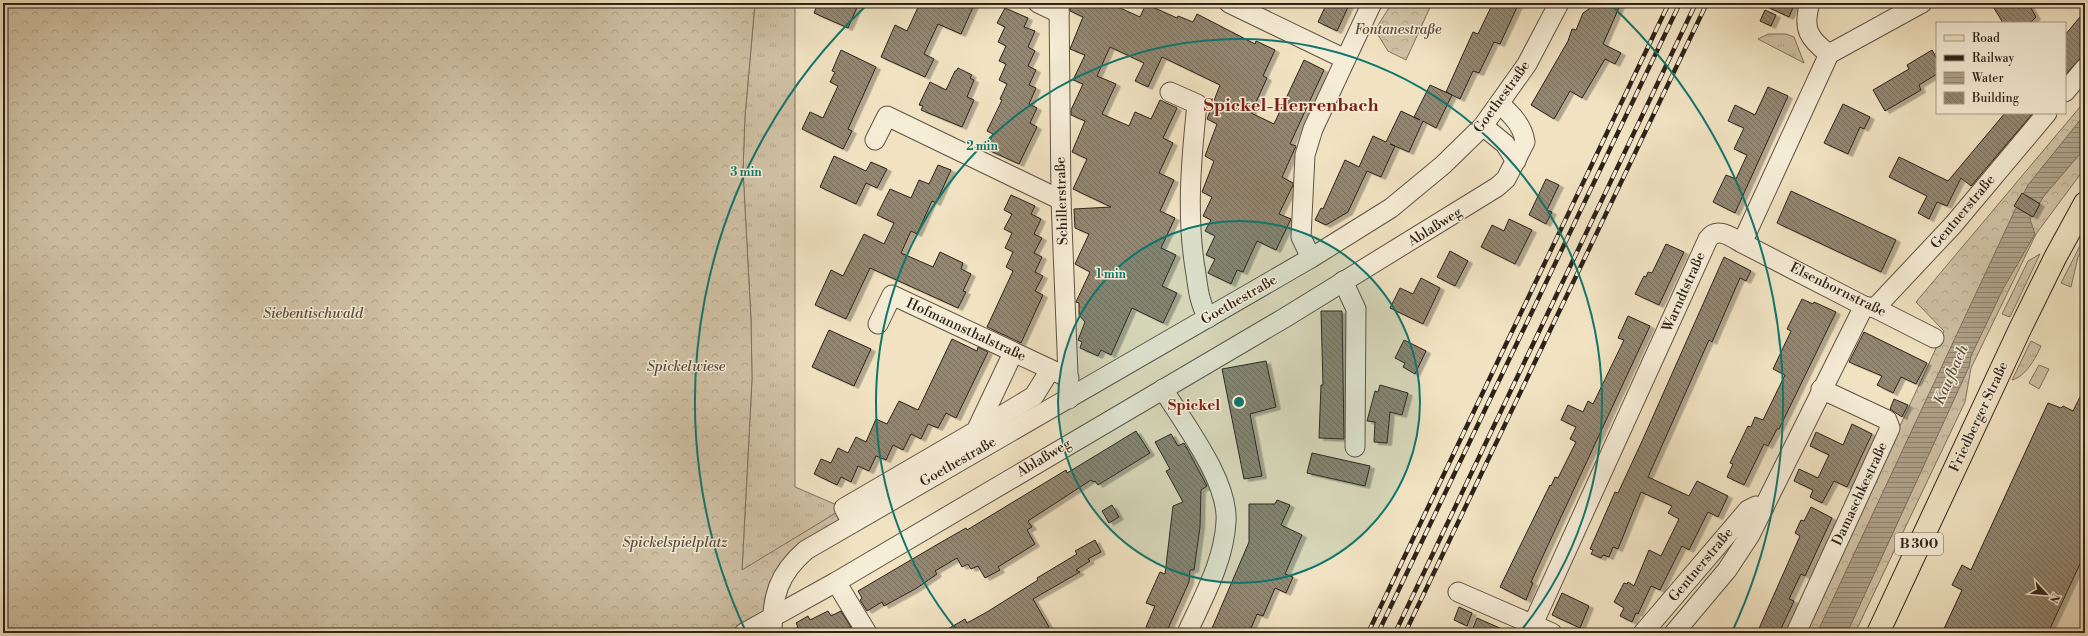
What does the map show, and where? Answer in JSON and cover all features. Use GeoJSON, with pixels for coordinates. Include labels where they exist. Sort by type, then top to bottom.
{"type":"FeatureCollection","features":[{"type":"Feature","properties":{"kind":"main road","name":"Friedberger Straße"},"geometry":{"type":"LineString","coordinates":[[1878,633],[1998,376],[2056,256],[2085,203]]}},
{"type":"Feature","properties":{"kind":"street"},"geometry":{"type":"LineString","coordinates":[[1038,3],[1059,8]]}},
{"type":"Feature","properties":{"kind":"street"},"geometry":{"type":"LineString","coordinates":[[1229,3],[1345,60]]}},
{"type":"Feature","properties":{"kind":"street"},"geometry":{"type":"LineString","coordinates":[[1311,258],[1301,238],[1305,155],[1313,129],[1372,3]]}},
{"type":"Feature","properties":{"kind":"street","name":"Goethestraße"},"geometry":{"type":"LineString","coordinates":[[772,625],[776,593],[782,577],[793,561],[806,550],[1311,258],[1391,208],[1443,164],[1483,126],[1527,64],[1558,3]]}},
{"type":"Feature","properties":{"kind":"street"},"geometry":{"type":"LineString","coordinates":[[1810,3],[1806,16],[1808,29],[1813,42],[1829,54]]}},
{"type":"Feature","properties":{"kind":"street"},"geometry":{"type":"LineString","coordinates":[[1742,242],[1829,54],[1922,3]]}},
{"type":"Feature","properties":{"kind":"street","name":"Schillerstraße"},"geometry":{"type":"LineString","coordinates":[[1059,8],[1061,200],[1069,399]]}},
{"type":"Feature","properties":{"kind":"street"},"geometry":{"type":"LineString","coordinates":[[2066,91],[2085,68]]}},
{"type":"Feature","properties":{"kind":"street"},"geometry":{"type":"LineString","coordinates":[[1170,92],[1197,104],[1190,183],[1191,241],[1201,305],[1208,318]]}},
{"type":"Feature","properties":{"kind":"street","name":"Ablaßweg"},"geometry":{"type":"LineString","coordinates":[[744,633],[772,625],[836,582],[1286,317],[1343,281],[1402,247],[1497,187],[1506,179],[1525,142],[1524,133],[1512,115],[1500,104]]}},
{"type":"Feature","properties":{"kind":"street","name":"Gentnerstraße"},"geometry":{"type":"LineString","coordinates":[[1674,633],[1735,559],[1764,508],[1821,389],[1869,307],[1953,225],[2046,114]]}},
{"type":"Feature","properties":{"kind":"street"},"geometry":{"type":"LineString","coordinates":[[875,140],[887,116],[1061,200]]}},
{"type":"Feature","properties":{"kind":"street"},"geometry":{"type":"LineString","coordinates":[[1483,126],[1505,144],[1516,161]]}},
{"type":"Feature","properties":{"kind":"street","name":"Warndtstraße"},"geometry":{"type":"LineString","coordinates":[[1533,624],[1708,239],[1714,233],[1719,232],[1742,242]]}},
{"type":"Feature","properties":{"kind":"street","name":"Elsenbornstraße"},"geometry":{"type":"LineString","coordinates":[[1742,242],[1869,307],[1934,338]]}},
{"type":"Feature","properties":{"kind":"street"},"geometry":{"type":"LineString","coordinates":[[1343,281],[1356,309],[1355,447]]}},
{"type":"Feature","properties":{"kind":"street","name":"Hofmannsthalstraße"},"geometry":{"type":"LineString","coordinates":[[878,324],[892,295],[1068,378]]}},
{"type":"Feature","properties":{"kind":"street","name":"Goethestraße"},"geometry":{"type":"LineString","coordinates":[[976,431],[1013,353]]}},
{"type":"Feature","properties":{"kind":"street","name":"Goethestraße"},"geometry":{"type":"LineString","coordinates":[[852,523],[844,508],[1034,396],[1050,370]]}},
{"type":"Feature","properties":{"kind":"street"},"geometry":{"type":"LineString","coordinates":[[1163,389],[1214,474],[1224,501],[1226,520],[1224,538],[1215,571],[1187,633]]}},
{"type":"Feature","properties":{"kind":"street","name":"Damaschkestraße"},"geometry":{"type":"LineString","coordinates":[[1796,633],[1890,428],[1887,420],[1821,389]]}},
{"type":"Feature","properties":{"kind":"street","name":"Gentnerstraße"},"geometry":{"type":"LineString","coordinates":[[1643,633],[1748,510],[1756,506],[1764,508]]}},
{"type":"Feature","properties":{"kind":"street"},"geometry":{"type":"LineString","coordinates":[[836,582],[867,633]]}},
{"type":"Feature","properties":{"kind":"street"},"geometry":{"type":"LineString","coordinates":[[1458,592],[1552,633]]}},
{"type":"Feature","properties":{"kind":"green space","name":"Siebentischwald"},"geometry":{"type":"Polygon","coordinates":[[[3,3],[755,3],[745,116],[743,170],[751,320],[752,379],[742,570],[844,508],[852,523],[806,550],[773,604],[744,633],[3,633],[3,3]]]}},
{"type":"Feature","properties":{"kind":"green space"},"geometry":{"type":"Polygon","coordinates":[[[755,3],[795,3],[795,487],[844,508],[742,571],[752,379],[751,320],[743,170],[745,116],[755,3]]]}},
{"type":"Feature","properties":{"kind":"green space","name":"Fontanestraße"},"geometry":{"type":"Polygon","coordinates":[[[1392,3],[1432,3],[1406,60],[1388,51],[1375,30],[1392,3]]]}},
{"type":"Feature","properties":{"kind":"green space"},"geometry":{"type":"Polygon","coordinates":[[[1768,34],[1786,34],[1794,37],[1804,63],[1758,39],[1768,34]]]}},
{"type":"Feature","properties":{"kind":"green space"},"geometry":{"type":"Polygon","coordinates":[[[2085,101],[2085,168],[2036,234],[1971,368],[1965,402],[1855,633],[1804,633],[1944,331],[1916,302],[2085,101]]]}},
{"type":"Feature","properties":{"kind":"green space"},"geometry":{"type":"Polygon","coordinates":[[[2085,236],[2085,245],[2078,257],[2071,287],[2061,283],[2085,236]]]}},
{"type":"Feature","properties":{"kind":"green space"},"geometry":{"type":"Polygon","coordinates":[[[2040,254],[2010,317],[2002,314],[2028,261],[2040,254]]]}},
{"type":"Feature","properties":{"kind":"green space"},"geometry":{"type":"Polygon","coordinates":[[[2031,341],[2041,346],[2039,351],[2026,371],[2012,380],[2031,341]]]}},
{"type":"Feature","properties":{"kind":"green space"},"geometry":{"type":"Polygon","coordinates":[[[2039,365],[2049,369],[2039,389],[2029,383],[2039,365]]]}},
{"type":"Feature","properties":{"kind":"water","name":"Kaufbach"},"geometry":{"type":"Polygon","coordinates":[[[2085,114],[2085,148],[2044,196],[2030,219],[2035,234],[2003,289],[1971,356],[1969,367],[1847,633],[1817,633],[2015,210],[2028,185],[2085,114]]]}},
{"type":"Feature","properties":{"kind":"building"},"geometry":{"type":"Polygon","coordinates":[[[818,3],[859,3],[848,28],[814,13],[818,3]]]}},
{"type":"Feature","properties":{"kind":"building"},"geometry":{"type":"Polygon","coordinates":[[[920,3],[975,3],[961,34],[938,24],[924,54],[934,59],[925,77],[881,57],[895,25],[907,31],[920,3]]]}},
{"type":"Feature","properties":{"kind":"building"},"geometry":{"type":"Polygon","coordinates":[[[1070,3],[1109,3],[1140,17],[1146,4],[1177,18],[1178,16],[1193,22],[1197,14],[1255,44],[1256,41],[1275,50],[1263,76],[1267,78],[1251,113],[1274,124],[1304,60],[1324,70],[1290,144],[1296,146],[1282,177],[1293,183],[1293,185],[1279,214],[1291,219],[1276,250],[1257,241],[1243,272],[1237,270],[1231,284],[1208,273],[1215,259],[1206,255],[1215,236],[1205,231],[1211,220],[1203,216],[1212,197],[1202,192],[1214,161],[1205,156],[1217,124],[1207,119],[1220,85],[1162,57],[1148,87],[1135,81],[1144,63],[1110,47],[1097,76],[1116,84],[1102,114],[1129,126],[1135,112],[1151,119],[1160,100],[1177,108],[1163,138],[1173,143],[1159,173],[1174,180],[1160,211],[1175,218],[1161,248],[1176,255],[1162,286],[1177,293],[1163,323],[1132,308],[1111,355],[1101,350],[1098,356],[1080,348],[1082,342],[1078,340],[1085,322],[1079,315],[1079,303],[1076,302],[1090,272],[1075,264],[1089,234],[1075,228],[1074,209],[1111,207],[1073,189],[1087,159],[1072,152],[1085,121],[1071,115],[1071,110],[1083,84],[1073,80],[1085,55],[1070,49],[1083,17],[1070,11],[1070,3]]]}},
{"type":"Feature","properties":{"kind":"building"},"geometry":{"type":"Polygon","coordinates":[[[1327,3],[1350,3],[1337,31],[1318,22],[1327,3]]]}},
{"type":"Feature","properties":{"kind":"building"},"geometry":{"type":"Polygon","coordinates":[[[1493,3],[1519,3],[1500,44],[1494,42],[1479,73],[1473,71],[1460,99],[1446,92],[1473,32],[1478,34],[1493,3]]]}},
{"type":"Feature","properties":{"kind":"building"},"geometry":{"type":"Polygon","coordinates":[[[1591,3],[1621,3],[1603,44],[1621,53],[1615,64],[1605,59],[1582,98],[1570,91],[1554,119],[1531,105],[1568,41],[1572,29],[1576,30],[1583,13],[1589,9],[1591,3]]]}},
{"type":"Feature","properties":{"kind":"building"},"geometry":{"type":"Polygon","coordinates":[[[1759,3],[1795,3],[1789,17],[1759,3]]]}},
{"type":"Feature","properties":{"kind":"building"},"geometry":{"type":"Polygon","coordinates":[[[1991,3],[2018,3],[2021,7],[2028,3],[2036,17],[2031,22],[2002,22],[1991,3]]]}},
{"type":"Feature","properties":{"kind":"building"},"geometry":{"type":"Polygon","coordinates":[[[1005,8],[1028,18],[1024,27],[1035,31],[1028,47],[1035,51],[1028,66],[1036,70],[1029,85],[1036,88],[1029,104],[1037,108],[1030,123],[1037,127],[1019,164],[986,149],[993,134],[987,131],[1002,100],[1000,99],[1007,84],[999,80],[1006,64],[999,61],[1006,46],[998,42],[1005,27],[997,23],[1005,8]]]}},
{"type":"Feature","properties":{"kind":"building"},"geometry":{"type":"Polygon","coordinates":[[[1765,10],[1776,15],[1771,26],[1760,21],[1765,10]]]}},
{"type":"Feature","properties":{"kind":"building"},"geometry":{"type":"Polygon","coordinates":[[[2085,11],[2085,53],[2066,74],[2066,34],[2085,11]]]}},
{"type":"Feature","properties":{"kind":"building"},"geometry":{"type":"Polygon","coordinates":[[[841,50],[876,67],[848,129],[852,131],[843,149],[802,129],[810,112],[823,118],[838,86],[830,82],[835,72],[832,71],[841,50]]]}},
{"type":"Feature","properties":{"kind":"building"},"geometry":{"type":"Polygon","coordinates":[[[1932,50],[1936,57],[1936,75],[1919,85],[1921,90],[1885,111],[1873,90],[1909,69],[1907,65],[1932,50]]]}},
{"type":"Feature","properties":{"kind":"building"},"geometry":{"type":"Polygon","coordinates":[[[958,68],[972,75],[970,78],[974,80],[967,97],[974,100],[962,127],[921,110],[923,106],[919,105],[930,82],[946,90],[958,68]]]}},
{"type":"Feature","properties":{"kind":"building"},"geometry":{"type":"Polygon","coordinates":[[[1430,85],[1452,95],[1436,128],[1423,121],[1409,152],[1395,146],[1381,177],[1367,171],[1348,212],[1326,225],[1315,220],[1321,208],[1323,209],[1345,160],[1359,167],[1373,136],[1386,142],[1401,111],[1420,120],[1414,117],[1430,85]]]}},
{"type":"Feature","properties":{"kind":"building"},"geometry":{"type":"Polygon","coordinates":[[[1768,87],[1788,96],[1735,213],[1713,202],[1726,175],[1736,179],[1747,155],[1734,149],[1744,128],[1728,121],[1735,105],[1755,115],[1768,87]]]}},
{"type":"Feature","properties":{"kind":"building"},"geometry":{"type":"Polygon","coordinates":[[[1843,104],[1870,117],[1864,129],[1860,127],[1848,154],[1824,143],[1843,104]]]}},
{"type":"Feature","properties":{"kind":"building"},"geometry":{"type":"Polygon","coordinates":[[[2004,114],[2032,114],[1971,186],[1961,178],[1947,206],[1937,202],[1929,219],[1918,213],[1927,196],[1889,177],[1899,157],[1948,181],[2004,114]]]}},
{"type":"Feature","properties":{"kind":"building"},"geometry":{"type":"Polygon","coordinates":[[[834,156],[866,171],[871,162],[887,169],[877,188],[866,183],[856,204],[820,187],[834,156]]]}},
{"type":"Feature","properties":{"kind":"building"},"geometry":{"type":"Polygon","coordinates":[[[938,165],[951,170],[936,203],[932,201],[917,234],[911,231],[901,253],[933,267],[940,252],[963,263],[961,269],[971,274],[963,291],[966,292],[958,308],[870,268],[846,319],[815,305],[831,270],[843,276],[864,234],[884,244],[894,223],[877,215],[890,189],[911,198],[919,180],[929,184],[938,165]]]}},
{"type":"Feature","properties":{"kind":"building"},"geometry":{"type":"Polygon","coordinates":[[[1546,179],[1559,185],[1547,210],[1552,212],[1546,224],[1529,215],[1546,179]]]}},
{"type":"Feature","properties":{"kind":"building"},"geometry":{"type":"Polygon","coordinates":[[[1791,191],[1896,240],[1881,272],[1777,223],[1791,191]]]}},
{"type":"Feature","properties":{"kind":"building"},"geometry":{"type":"Polygon","coordinates":[[[2022,193],[2040,204],[2033,217],[2014,206],[2022,193]]]}},
{"type":"Feature","properties":{"kind":"building"},"geometry":{"type":"Polygon","coordinates":[[[1011,195],[1035,206],[1031,214],[1041,219],[1034,234],[1042,238],[1034,253],[1042,257],[1035,272],[1043,276],[1035,291],[1043,295],[1021,343],[987,327],[1013,271],[1006,267],[1013,252],[1005,248],[1012,233],[1004,229],[1012,214],[1004,210],[1011,195]]]}},
{"type":"Feature","properties":{"kind":"building"},"geometry":{"type":"Polygon","coordinates":[[[1509,219],[1532,230],[1515,264],[1481,247],[1492,225],[1504,231],[1509,219]]]}},
{"type":"Feature","properties":{"kind":"building"},"geometry":{"type":"Polygon","coordinates":[[[1666,244],[1684,252],[1659,305],[1635,294],[1644,276],[1646,277],[1648,272],[1652,273],[1666,244]]]}},
{"type":"Feature","properties":{"kind":"building"},"geometry":{"type":"Polygon","coordinates":[[[1450,251],[1468,261],[1455,286],[1437,277],[1450,251]]]}},
{"type":"Feature","properties":{"kind":"building"},"geometry":{"type":"Polygon","coordinates":[[[1724,257],[1751,271],[1746,281],[1740,278],[1712,342],[1709,340],[1648,477],[1689,496],[1697,481],[1728,496],[1718,517],[1708,512],[1689,550],[1682,546],[1660,590],[1651,586],[1638,614],[1636,613],[1632,622],[1620,616],[1624,608],[1614,602],[1624,583],[1627,584],[1628,582],[1634,586],[1649,550],[1661,556],[1679,519],[1668,513],[1672,506],[1641,492],[1618,549],[1613,547],[1609,557],[1603,555],[1601,558],[1591,554],[1593,550],[1590,549],[1615,492],[1618,493],[1643,439],[1724,257]]]}},
{"type":"Feature","properties":{"kind":"building"},"geometry":{"type":"Polygon","coordinates":[[[1421,278],[1440,288],[1423,324],[1390,308],[1400,288],[1413,294],[1421,278]]]}},
{"type":"Feature","properties":{"kind":"building"},"geometry":{"type":"Polygon","coordinates":[[[1802,299],[1813,304],[1814,302],[1836,312],[1779,429],[1777,429],[1768,446],[1764,444],[1744,485],[1727,477],[1733,464],[1730,463],[1748,426],[1751,427],[1755,417],[1763,420],[1785,375],[1773,369],[1791,331],[1787,329],[1802,299]]]}},
{"type":"Feature","properties":{"kind":"building"},"geometry":{"type":"Polygon","coordinates":[[[1321,311],[1342,311],[1344,439],[1319,438],[1321,385],[1323,385],[1321,311]]]}},
{"type":"Feature","properties":{"kind":"building"},"geometry":{"type":"Polygon","coordinates":[[[1628,316],[1650,326],[1531,582],[1533,583],[1526,600],[1500,587],[1550,485],[1551,486],[1555,477],[1558,478],[1576,442],[1570,439],[1576,427],[1561,420],[1568,405],[1583,412],[1588,401],[1593,404],[1624,340],[1618,338],[1628,316]]]}},
{"type":"Feature","properties":{"kind":"building"},"geometry":{"type":"Polygon","coordinates":[[[829,330],[871,349],[854,386],[812,367],[829,330]]]}},
{"type":"Feature","properties":{"kind":"building"},"geometry":{"type":"Polygon","coordinates":[[[1864,332],[1927,363],[1916,384],[1901,377],[1893,393],[1877,385],[1882,376],[1849,362],[1864,332]]]}},
{"type":"Feature","properties":{"kind":"building"},"geometry":{"type":"Polygon","coordinates":[[[952,339],[977,351],[978,347],[988,352],[956,418],[946,413],[938,428],[928,424],[921,439],[911,434],[903,450],[893,445],[886,460],[876,456],[869,471],[858,466],[851,482],[841,477],[837,485],[814,474],[821,459],[831,463],[838,448],[848,453],[856,437],[866,442],[876,419],[887,424],[899,401],[918,410],[952,339]]]}},
{"type":"Feature","properties":{"kind":"building"},"geometry":{"type":"Polygon","coordinates":[[[1404,340],[1426,351],[1415,374],[1403,367],[1405,363],[1395,358],[1404,340]]]}},
{"type":"Feature","properties":{"kind":"building"},"geometry":{"type":"Polygon","coordinates":[[[1266,361],[1276,407],[1250,414],[1262,476],[1244,479],[1222,369],[1266,361]]]}},
{"type":"Feature","properties":{"kind":"building"},"geometry":{"type":"Polygon","coordinates":[[[1380,385],[1408,393],[1402,415],[1390,412],[1387,443],[1374,442],[1375,422],[1367,421],[1375,391],[1378,392],[1380,385]]]}},
{"type":"Feature","properties":{"kind":"building"},"geometry":{"type":"Polygon","coordinates":[[[2085,387],[2085,553],[2048,633],[1942,633],[1962,590],[1952,585],[1962,565],[1971,570],[2048,403],[2061,408],[2063,406],[2073,411],[2085,387]]]}},
{"type":"Feature","properties":{"kind":"building"},"geometry":{"type":"Polygon","coordinates":[[[1894,399],[1908,405],[1902,417],[1890,409],[1894,399]]]}},
{"type":"Feature","properties":{"kind":"building"},"geometry":{"type":"Polygon","coordinates":[[[1852,424],[1872,434],[1847,487],[1834,481],[1822,503],[1810,497],[1813,490],[1794,481],[1799,469],[1818,478],[1829,455],[1810,446],[1816,432],[1843,445],[1852,424]]]}},
{"type":"Feature","properties":{"kind":"building"},"geometry":{"type":"Polygon","coordinates":[[[1136,431],[1150,453],[1098,485],[1095,481],[1093,482],[1091,480],[1028,521],[1032,527],[1027,530],[1035,544],[998,567],[1000,570],[985,578],[978,566],[971,569],[968,564],[962,567],[957,558],[935,571],[937,574],[917,588],[884,606],[882,602],[867,611],[860,600],[862,598],[858,591],[966,528],[967,530],[1066,470],[1067,473],[1136,431]]]}},
{"type":"Feature","properties":{"kind":"building"},"geometry":{"type":"Polygon","coordinates":[[[1171,434],[1178,446],[1184,443],[1207,486],[1201,490],[1200,527],[1194,570],[1190,570],[1189,582],[1166,633],[1159,633],[1146,627],[1155,606],[1146,603],[1160,572],[1165,574],[1173,506],[1183,502],[1166,471],[1170,469],[1155,442],[1171,434]]]}},
{"type":"Feature","properties":{"kind":"building"},"geometry":{"type":"Polygon","coordinates":[[[1312,453],[1370,466],[1365,486],[1307,473],[1312,453]]]}},
{"type":"Feature","properties":{"kind":"building"},"geometry":{"type":"Polygon","coordinates":[[[1277,500],[1290,505],[1281,525],[1302,535],[1285,574],[1293,577],[1286,593],[1275,588],[1263,616],[1257,614],[1249,633],[1210,633],[1249,542],[1249,504],[1275,504],[1277,500]]]}},
{"type":"Feature","properties":{"kind":"building"},"geometry":{"type":"Polygon","coordinates":[[[1112,505],[1119,517],[1109,523],[1102,511],[1112,505]]]}},
{"type":"Feature","properties":{"kind":"building"},"geometry":{"type":"Polygon","coordinates":[[[1811,507],[1832,518],[1805,576],[1801,574],[1789,599],[1794,601],[1779,633],[1757,633],[1800,536],[1795,533],[1801,520],[1804,521],[1811,507]]]}},
{"type":"Feature","properties":{"kind":"building"},"geometry":{"type":"Polygon","coordinates":[[[1095,540],[1101,552],[1088,559],[1090,561],[1076,570],[1080,572],[1033,599],[1049,627],[1038,633],[941,633],[965,619],[967,623],[987,612],[1038,580],[1037,578],[1077,554],[1075,551],[1095,540]]]}},
{"type":"Feature","properties":{"kind":"building"},"geometry":{"type":"Polygon","coordinates":[[[1562,593],[1589,606],[1580,628],[1552,615],[1562,593]]]}},
{"type":"Feature","properties":{"kind":"building"},"geometry":{"type":"Polygon","coordinates":[[[1459,607],[1472,613],[1467,626],[1454,620],[1459,607]]]}},
{"type":"Feature","properties":{"kind":"building"},"geometry":{"type":"Polygon","coordinates":[[[828,611],[831,616],[841,611],[852,629],[845,633],[789,633],[798,627],[796,623],[808,616],[810,620],[828,611]]]}},
{"type":"Feature","properties":{"kind":"building"},"geometry":{"type":"Polygon","coordinates":[[[1477,618],[1511,633],[1471,633],[1477,618]]]}},
{"type":"Feature","properties":{"kind":"railway"},"geometry":{"type":"LineString","coordinates":[[1368,633],[1669,3]]}},
{"type":"Feature","properties":{"kind":"railway"},"geometry":{"type":"LineString","coordinates":[[1378,633],[1680,3]]}},
{"type":"Feature","properties":{"kind":"railway"},"geometry":{"type":"LineString","coordinates":[[1395,633],[1696,3]]}},
{"type":"Feature","properties":{"kind":"railway"},"geometry":{"type":"LineString","coordinates":[[1405,633],[1707,3]]}},
{"type":"Feature","properties":{"kind":"district","name":"Spickel-Herrenbach"},"geometry":{"type":"Point","coordinates":[1291,105]}},
{"type":"Feature","properties":{"kind":"district","name":"Spickel"},"geometry":{"type":"Point","coordinates":[1194,405]}},
{"type":"Feature","properties":{"kind":"park label","name":"Spickelwiese"},"geometry":{"type":"Point","coordinates":[686,367]}},
{"type":"Feature","properties":{"kind":"park label","name":"Spickelspielplatz"},"geometry":{"type":"Point","coordinates":[675,543]}}]}
